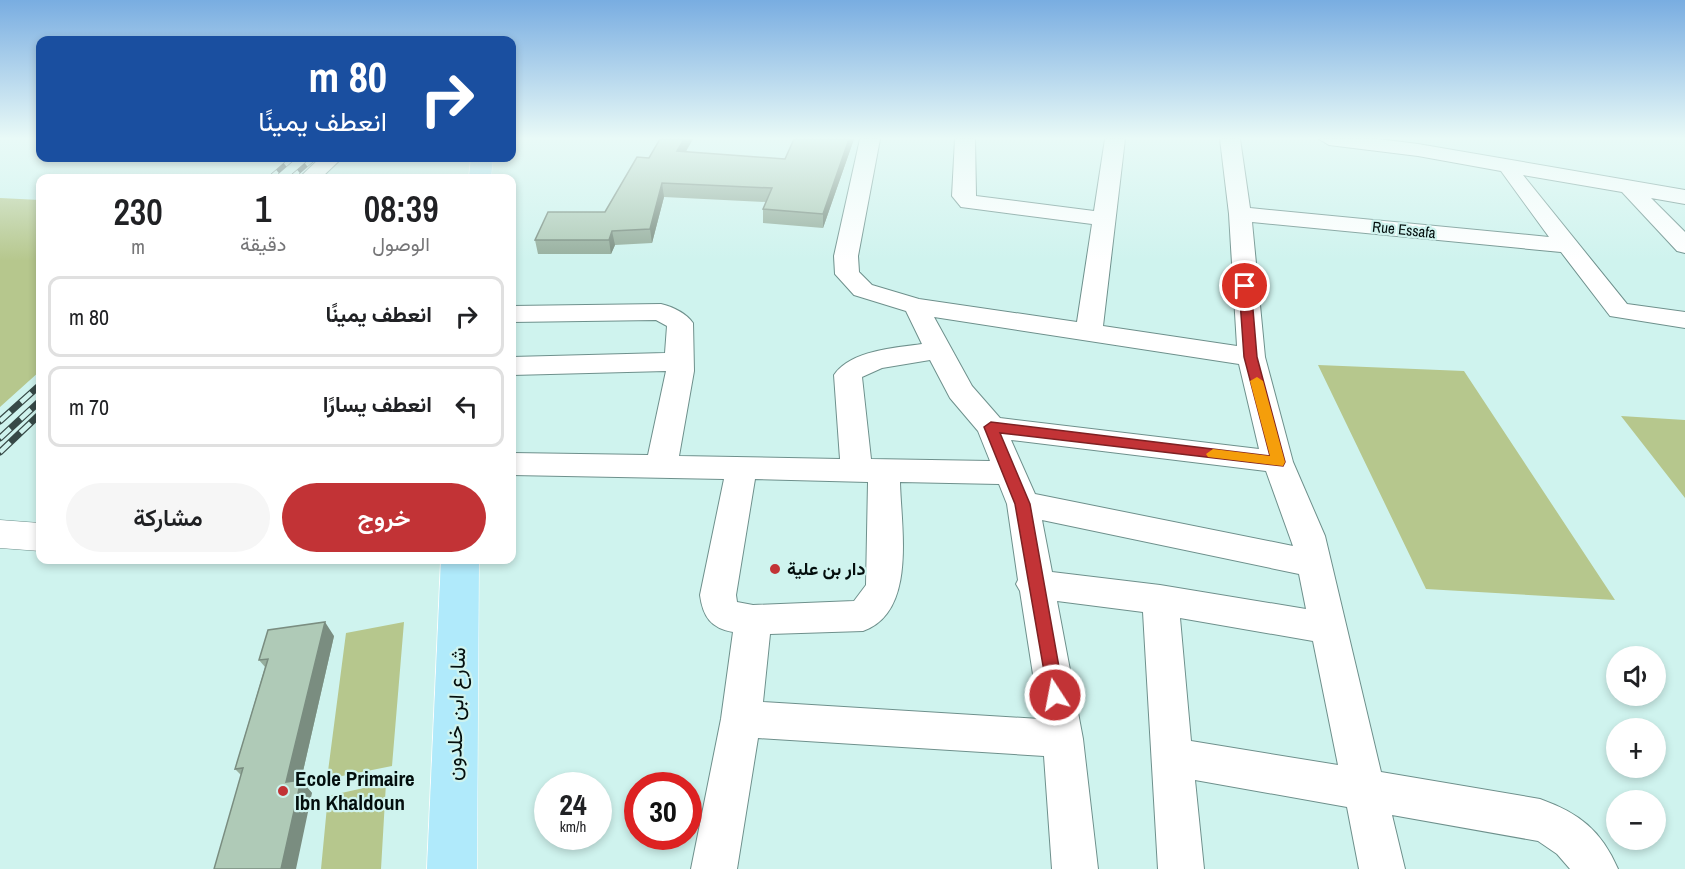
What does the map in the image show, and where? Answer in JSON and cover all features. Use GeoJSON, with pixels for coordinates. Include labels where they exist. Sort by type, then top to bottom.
{"type":"FeatureCollection","features":[{"type":"Feature","properties":{"kind":"main road","name":"شارع ابن خلدون"},"geometry":{"type":"LineString","coordinates":[[452,869],[460,564]]}},
{"type":"Feature","properties":{"kind":"street"},"geometry":{"type":"LineString","coordinates":[[862,180],[846,256],[847,274],[863,290],[915,306],[1251,357]]}},
{"type":"Feature","properties":{"kind":"street"},"geometry":{"type":"LineString","coordinates":[[964,180],[963,196],[969,202],[1104,219]]}},
{"type":"Feature","properties":{"kind":"street"},"geometry":{"type":"LineString","coordinates":[[1089,332],[1109,180]]}},
{"type":"Feature","properties":{"kind":"street"},"geometry":{"type":"LineString","coordinates":[[1235,180],[1251,357],[1278,462],[1308,536],[1382,869]]}},
{"type":"Feature","properties":{"kind":"street"},"geometry":{"type":"LineString","coordinates":[[1516,180],[1619,311],[1685,320]]}},
{"type":"Feature","properties":{"kind":"street"},"geometry":{"type":"LineString","coordinates":[[1595,180],[1685,197]]}},
{"type":"Feature","properties":{"kind":"street"},"geometry":{"type":"LineString","coordinates":[[1627,185],[1685,246]]}},
{"type":"Feature","properties":{"kind":"street","name":"Rue Essafa"},"geometry":{"type":"LineString","coordinates":[[1240,214],[1568,246]]}},
{"type":"Feature","properties":{"kind":"street"},"geometry":{"type":"LineString","coordinates":[[915,306],[960,391],[991,427],[1017,489],[1063,739],[1075,869]]}},
{"type":"Feature","properties":{"kind":"street"},"geometry":{"type":"LineString","coordinates":[[516,314],[661,312],[680,323],[678,361],[680,371],[661,467]]}},
{"type":"Feature","properties":{"kind":"street"},"geometry":{"type":"LineString","coordinates":[[741,470],[718,595],[720,610],[730,617],[753,620],[863,616],[881,596],[884,585],[870,471],[848,375],[862,364],[938,350]]}},
{"type":"Feature","properties":{"kind":"street"},"geometry":{"type":"LineString","coordinates":[[516,366],[678,361]]}},
{"type":"Feature","properties":{"kind":"street"},"geometry":{"type":"LineString","coordinates":[[991,427],[1278,462]]}},
{"type":"Feature","properties":{"kind":"street"},"geometry":{"type":"LineString","coordinates":[[516,464],[870,471],[1017,489],[1314,564]]}},
{"type":"Feature","properties":{"kind":"street"},"geometry":{"type":"LineString","coordinates":[[0,534],[36,537]]}},
{"type":"Feature","properties":{"kind":"street"},"geometry":{"type":"LineString","coordinates":[[1034,584],[1160,600],[1329,628]]}},
{"type":"Feature","properties":{"kind":"street"},"geometry":{"type":"LineString","coordinates":[[1160,600],[1181,869]]}},
{"type":"Feature","properties":{"kind":"street"},"geometry":{"type":"LineString","coordinates":[[714,869],[741,719],[753,620]]}},
{"type":"Feature","properties":{"kind":"street"},"geometry":{"type":"LineString","coordinates":[[741,719],[1063,739]]}},
{"type":"Feature","properties":{"kind":"street"},"geometry":{"type":"LineString","coordinates":[[1173,757],[1549,823],[1574,838],[1588,853],[1595,869]]}},
{"type":"Feature","properties":{"kind":"green space"},"geometry":{"type":"Polygon","coordinates":[[[0,198],[36,200],[36,375],[0,407],[0,198]]]}},
{"type":"Feature","properties":{"kind":"green space"},"geometry":{"type":"Polygon","coordinates":[[[1318,365],[1464,371],[1615,600],[1426,589],[1318,365]]]}},
{"type":"Feature","properties":{"kind":"green space"},"geometry":{"type":"Polygon","coordinates":[[[1621,416],[1685,420],[1685,498],[1621,416]]]}},
{"type":"Feature","properties":{"kind":"green space"},"geometry":{"type":"Polygon","coordinates":[[[404,622],[392,766],[327,779],[346,633],[404,622]]]}},
{"type":"Feature","properties":{"kind":"green space"},"geometry":{"type":"Polygon","coordinates":[[[386,783],[381,869],[321,869],[328,796],[386,783]]]}},
{"type":"Feature","properties":{"kind":"building"},"geometry":{"type":"Polygon","coordinates":[[[624,180],[835,180],[823,214],[763,209],[772,188],[662,183],[650,229],[612,231],[609,240],[535,240],[548,212],[605,212],[624,180]]]}},
{"type":"Feature","properties":{"kind":"building"},"geometry":{"type":"Polygon","coordinates":[[[325,622],[286,782],[301,780],[281,869],[214,869],[243,768],[235,769],[268,659],[259,660],[268,630],[325,622]]]}},
{"type":"Feature","properties":{"kind":"railway"},"geometry":{"type":"LineString","coordinates":[[0,421],[36,389]]}},
{"type":"Feature","properties":{"kind":"railway"},"geometry":{"type":"LineString","coordinates":[[0,438],[36,405]]}},
{"type":"Feature","properties":{"kind":"railway"},"geometry":{"type":"LineString","coordinates":[[0,452],[36,418]]}},
{"type":"Feature","properties":{"kind":"slow traffic"},"geometry":{"type":"LineString","coordinates":[[1213,454],[1278,462],[1257,381]]}},
{"type":"Feature","properties":{"kind":"place","name":"دار بن علية"},"geometry":{"type":"Point","coordinates":[775,569]}},
{"type":"Feature","properties":{"kind":"place","name":"Ecole Primaire Ibn Khaldoun"},"geometry":{"type":"Point","coordinates":[283,791]}},
{"type":"Feature","properties":{"kind":"route"},"geometry":{"type":"LineString","coordinates":[[1055,695],[1034,584],[1023,504],[991,427],[1066,434],[1278,462],[1251,357],[1245,286]]}}]}
